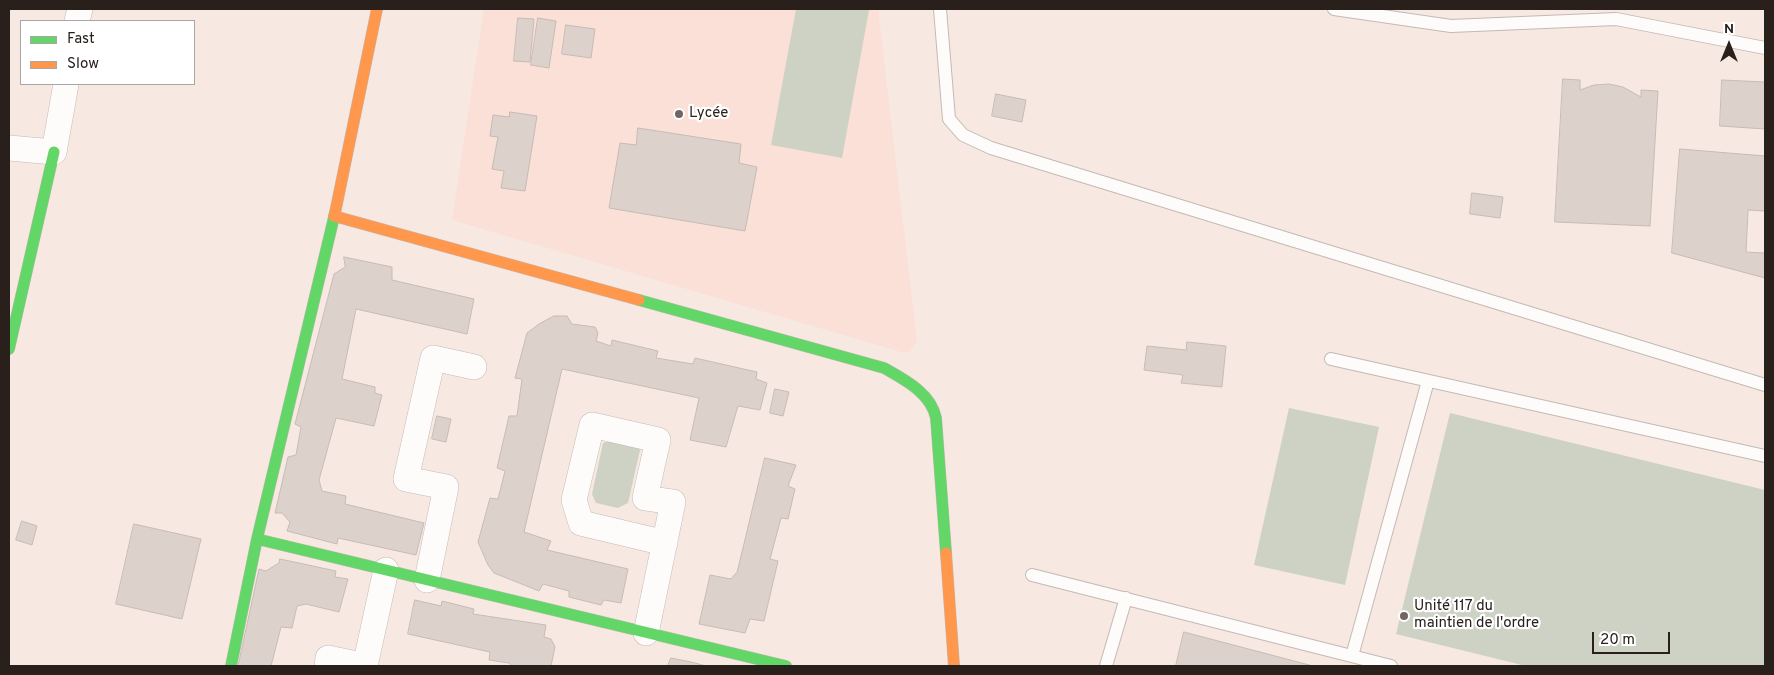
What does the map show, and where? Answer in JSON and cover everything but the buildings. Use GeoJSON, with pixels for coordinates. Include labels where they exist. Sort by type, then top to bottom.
{"type":"FeatureCollection","features":[{"type":"Feature","properties":{"kind":"street"},"geometry":{"type":"LineString","coordinates":[[231,666],[257,539],[334,216],[378,9]]}},
{"type":"Feature","properties":{"kind":"street"},"geometry":{"type":"LineString","coordinates":[[9,349],[54,152],[66,85]]}},
{"type":"Feature","properties":{"kind":"street"},"geometry":{"type":"LineString","coordinates":[[9,148],[54,152]]}},
{"type":"Feature","properties":{"kind":"street"},"geometry":{"type":"LineString","coordinates":[[334,216],[884,368],[910,382],[925,397],[934,412],[939,455],[954,666]]}},
{"type":"Feature","properties":{"kind":"street"},"geometry":{"type":"LineString","coordinates":[[427,580],[446,487],[406,479],[433,358],[474,367]]}},
{"type":"Feature","properties":{"kind":"street"},"geometry":{"type":"LineString","coordinates":[[646,633],[665,543],[673,502],[644,498],[658,440],[592,426],[574,500],[581,523],[665,543]]}},
{"type":"Feature","properties":{"kind":"street"},"geometry":{"type":"LineString","coordinates":[[257,539],[646,633],[747,662],[786,666]]}},
{"type":"Feature","properties":{"kind":"street"},"geometry":{"type":"LineString","coordinates":[[327,666],[328,658],[366,666],[386,570]]}},
{"type":"Feature","properties":{"kind":"lane"},"geometry":{"type":"LineString","coordinates":[[940,9],[949,119],[963,135],[991,148],[1765,386]]}},
{"type":"Feature","properties":{"kind":"lane"},"geometry":{"type":"LineString","coordinates":[[1334,9],[1451,26],[1616,19],[1765,48]]}},
{"type":"Feature","properties":{"kind":"lane"},"geometry":{"type":"LineString","coordinates":[[1606,9],[1616,19]]}},
{"type":"Feature","properties":{"kind":"lane"},"geometry":{"type":"LineString","coordinates":[[1331,359],[1765,456]]}},
{"type":"Feature","properties":{"kind":"lane"},"geometry":{"type":"LineString","coordinates":[[1352,656],[1428,381]]}},
{"type":"Feature","properties":{"kind":"lane"},"geometry":{"type":"LineString","coordinates":[[1032,575],[1391,666]]}},
{"type":"Feature","properties":{"kind":"lane"},"geometry":{"type":"LineString","coordinates":[[1106,666],[1126,598]]}},
{"type":"Feature","properties":{"kind":"shaded area","name":"Lycée"},"geometry":{"type":"Polygon","coordinates":[[[484,9],[878,9],[917,342],[908,352],[901,352],[452,220],[484,9]]]}},
{"type":"Feature","properties":{"kind":"shaded area"},"geometry":{"type":"Polygon","coordinates":[[[796,9],[869,10],[842,158],[771,145],[796,9]]]}},
{"type":"Feature","properties":{"kind":"shaded area"},"geometry":{"type":"Polygon","coordinates":[[[1289,408],[1379,427],[1345,585],[1254,565],[1289,408]]]}},
{"type":"Feature","properties":{"kind":"shaded area"},"geometry":{"type":"Polygon","coordinates":[[[1450,413],[1765,490],[1765,666],[1526,666],[1396,634],[1450,413]]]}},
{"type":"Feature","properties":{"kind":"shaded area"},"geometry":{"type":"Polygon","coordinates":[[[613,440],[637,444],[640,450],[628,503],[618,508],[596,503],[592,494],[603,443],[613,440]]]}},
{"type":"Feature","properties":{"kind":"traffic: fast"},"geometry":{"type":"LineString","coordinates":[[9,349],[54,152]]}},
{"type":"Feature","properties":{"kind":"traffic: fast"},"geometry":{"type":"LineString","coordinates":[[231,666],[257,539],[335,213]]}},
{"type":"Feature","properties":{"kind":"traffic: fast"},"geometry":{"type":"LineString","coordinates":[[639,300],[884,368],[916,388],[929,401],[936,418],[946,553]]}},
{"type":"Feature","properties":{"kind":"traffic: fast"},"geometry":{"type":"LineString","coordinates":[[257,539],[786,666]]}},
{"type":"Feature","properties":{"kind":"traffic: slow"},"geometry":{"type":"LineString","coordinates":[[335,213],[377,9]]}},
{"type":"Feature","properties":{"kind":"traffic: slow"},"geometry":{"type":"LineString","coordinates":[[334,216],[639,300]]}},
{"type":"Feature","properties":{"kind":"traffic: slow"},"geometry":{"type":"LineString","coordinates":[[946,553],[954,666]]}},
{"type":"Feature","properties":{"kind":"place","name":"Lycée"},"geometry":{"type":"Point","coordinates":[679,114]}},
{"type":"Feature","properties":{"kind":"place","name":"Unité 117 du maintien de l'ordre"},"geometry":{"type":"Point","coordinates":[1404,616]}}]}
